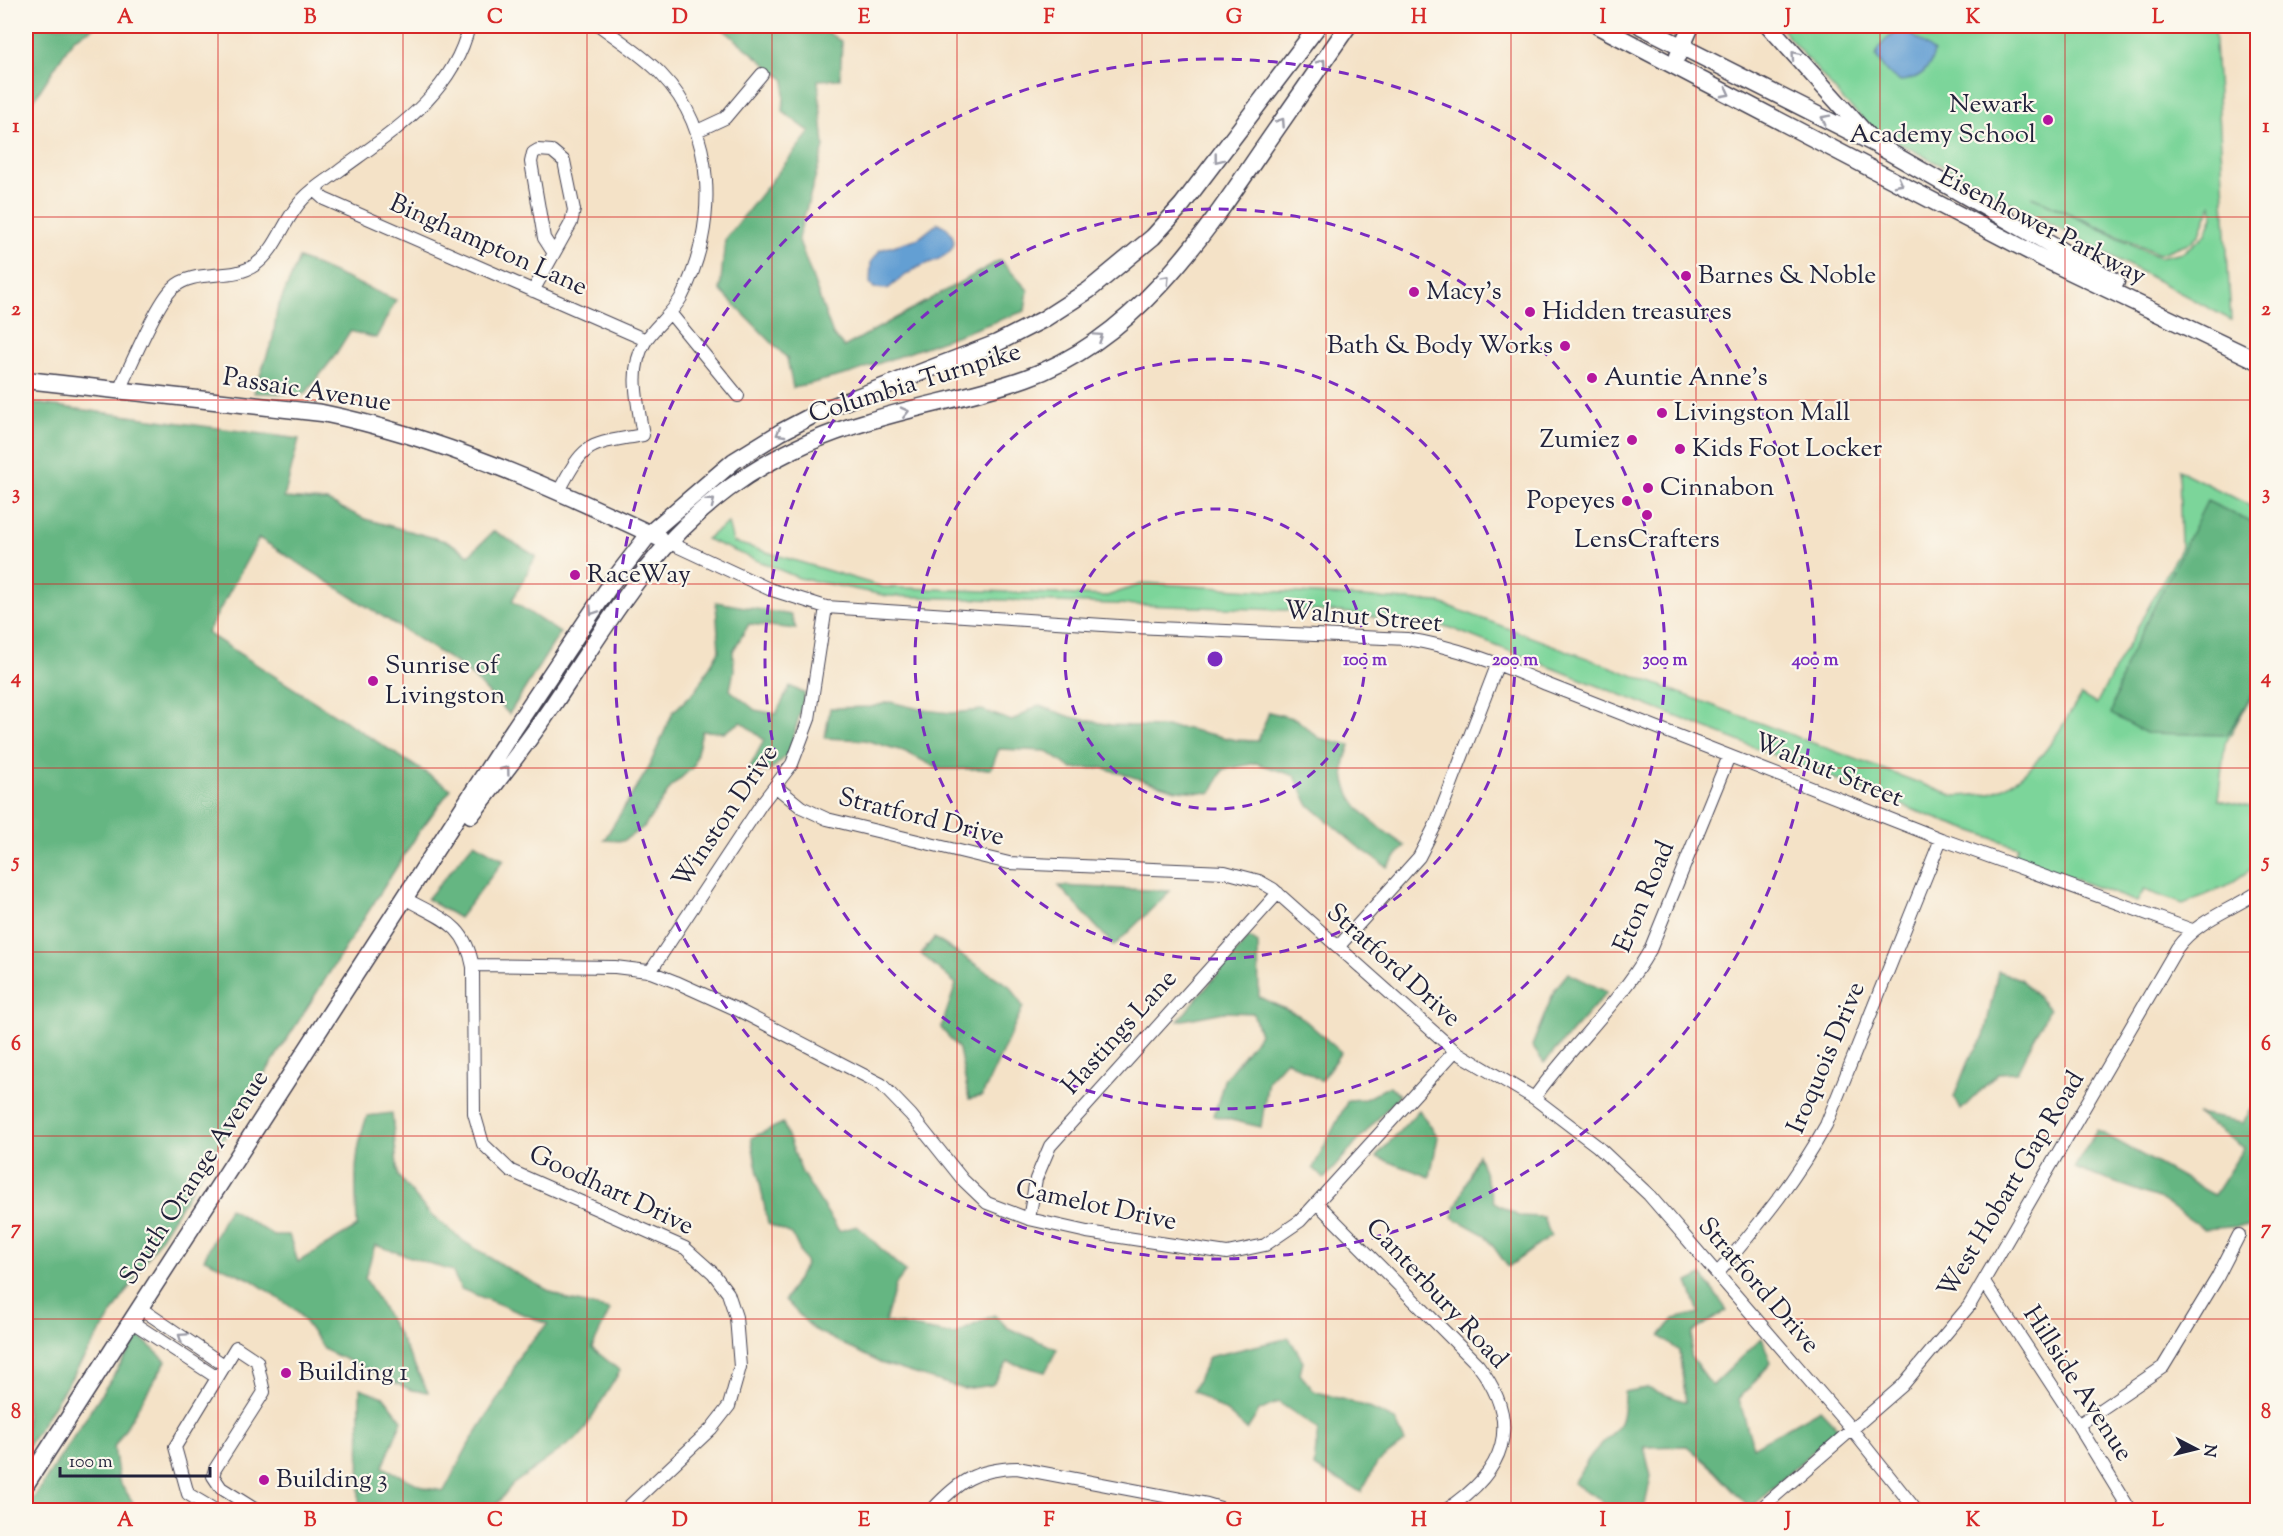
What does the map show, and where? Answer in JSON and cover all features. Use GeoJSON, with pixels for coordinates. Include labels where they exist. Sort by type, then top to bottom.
{"type":"FeatureCollection","features":[{"type":"Feature","properties":{"kind":"main road","name":"Columbia Turnpike"},"geometry":{"type":"LineString","coordinates":[[406,899],[600,601],[650,533],[734,461],[781,432],[823,410],[1018,333],[1064,307],[1112,273],[1153,237],[1182,205],[1318,26]]}},
{"type":"Feature","properties":{"kind":"main road","name":"Columbia Turnpike"},"geometry":{"type":"LineString","coordinates":[[406,899],[514,759],[641,573],[695,515],[731,487],[771,461],[821,437],[867,421],[958,400],[1029,377],[1073,355],[1109,330],[1152,295],[1184,260],[1348,26]]}},
{"type":"Feature","properties":{"kind":"main road","name":"Eisenhower Parkway"},"geometry":{"type":"LineString","coordinates":[[1598,26],[2044,259],[2258,361]]}},
{"type":"Feature","properties":{"kind":"main road","name":"Eisenhower Parkway"},"geometry":{"type":"LineString","coordinates":[[1641,26],[1877,145],[2210,337]]}},
{"type":"Feature","properties":{"kind":"main road"},"geometry":{"type":"LineString","coordinates":[[1674,66],[1680,46],[1691,26]]}},
{"type":"Feature","properties":{"kind":"main road"},"geometry":{"type":"LineString","coordinates":[[1770,26],[1877,145]]}},
{"type":"Feature","properties":{"kind":"main road","name":"Passaic Avenue"},"geometry":{"type":"LineString","coordinates":[[26,381],[322,414],[400,431],[559,491],[668,542]]}},
{"type":"Feature","properties":{"kind":"main road","name":"South Orange Avenue"},"geometry":{"type":"LineString","coordinates":[[26,1484],[406,899]]}},
{"type":"Feature","properties":{"kind":"street"},"geometry":{"type":"LineString","coordinates":[[118,392],[163,302],[174,286],[187,280],[238,272],[254,266],[266,256],[302,199],[420,109],[450,73],[469,26]]}},
{"type":"Feature","properties":{"kind":"street"},"geometry":{"type":"LineString","coordinates":[[559,491],[576,459],[585,449],[601,443],[643,435],[635,369],[646,340],[671,314],[692,273],[702,235],[706,206],[706,179],[697,131],[688,111],[660,73],[600,26]]}},
{"type":"Feature","properties":{"kind":"street"},"geometry":{"type":"LineString","coordinates":[[697,131],[725,118],[762,74]]}},
{"type":"Feature","properties":{"kind":"street"},"geometry":{"type":"LineString","coordinates":[[533,291],[571,223],[574,210],[564,161],[552,151],[538,150],[533,153],[531,162],[544,238],[553,252]]}},
{"type":"Feature","properties":{"kind":"street","name":"Binghampton Lane"},"geometry":{"type":"LineString","coordinates":[[314,190],[324,199],[646,340]]}},
{"type":"Feature","properties":{"kind":"street"},"geometry":{"type":"LineString","coordinates":[[671,314],[738,396]]}},
{"type":"Feature","properties":{"kind":"street","name":"Walnut Street"},"geometry":{"type":"LineString","coordinates":[[668,542],[769,589],[826,607],[1134,627],[1407,639],[1445,645],[1498,663],[1941,840],[2192,930]]}},
{"type":"Feature","properties":{"kind":"street","name":"Winston Drive"},"geometry":{"type":"LineString","coordinates":[[650,972],[792,764],[804,738],[826,607]]}},
{"type":"Feature","properties":{"kind":"street"},"geometry":{"type":"LineString","coordinates":[[1339,946],[1419,857],[1436,824],[1498,663]]}},
{"type":"Feature","properties":{"kind":"street","name":"Eton Road"},"geometry":{"type":"LineString","coordinates":[[1534,1098],[1569,1051],[1635,976],[1650,950],[1729,756]]}},
{"type":"Feature","properties":{"kind":"street","name":"Stratford Drive"},"geometry":{"type":"LineString","coordinates":[[775,786],[801,807],[827,819],[1009,863],[1225,872],[1259,881],[1278,893],[1455,1051],[1534,1098],[1597,1146],[1649,1195],[1853,1431],[1916,1510]]}},
{"type":"Feature","properties":{"kind":"street","name":"Iroquois Drive"},"geometry":{"type":"LineString","coordinates":[[1718,1273],[1782,1195],[1803,1166],[1826,1125],[1941,840]]}},
{"type":"Feature","properties":{"kind":"street"},"geometry":{"type":"LineString","coordinates":[[2192,930],[2258,892]]}},
{"type":"Feature","properties":{"kind":"street","name":"Hastings Lane"},"geometry":{"type":"LineString","coordinates":[[1029,1220],[1036,1179],[1050,1146],[1278,893]]}},
{"type":"Feature","properties":{"kind":"street","name":"Goodhart Drive"},"geometry":{"type":"LineString","coordinates":[[406,899],[454,926],[470,948],[473,965],[474,1113],[483,1144],[511,1171],[685,1248],[713,1273],[728,1293],[736,1317],[740,1366],[729,1406],[711,1429],[625,1510]]}},
{"type":"Feature","properties":{"kind":"street","name":"West Hobart Gap Road"},"geometry":{"type":"LineString","coordinates":[[1760,1510],[1853,1431],[1922,1365],[1984,1283],[2177,948],[2192,930]]}},
{"type":"Feature","properties":{"kind":"street","name":"Camelot Drive"},"geometry":{"type":"LineString","coordinates":[[473,965],[615,967],[650,972],[738,1010],[881,1084],[911,1114],[963,1180],[987,1203],[1029,1220],[1149,1243],[1227,1253],[1264,1245],[1282,1235],[1317,1203],[1455,1051]]}},
{"type":"Feature","properties":{"kind":"street","name":"Canterbury Road"},"geometry":{"type":"LineString","coordinates":[[1317,1203],[1478,1365],[1496,1392],[1502,1427],[1497,1461],[1479,1486],[1446,1510]]}},
{"type":"Feature","properties":{"kind":"street"},"geometry":{"type":"LineString","coordinates":[[2078,1425],[2163,1367],[2217,1278],[2239,1235]]}},
{"type":"Feature","properties":{"kind":"street","name":"Hillside Avenue"},"geometry":{"type":"LineString","coordinates":[[1984,1283],[2078,1425],[2130,1510]]}},
{"type":"Feature","properties":{"kind":"street"},"geometry":{"type":"LineString","coordinates":[[136,1315],[224,1365]]}},
{"type":"Feature","properties":{"kind":"street"},"geometry":{"type":"LineString","coordinates":[[136,1315],[216,1377]]}},
{"type":"Feature","properties":{"kind":"street"},"geometry":{"type":"LineString","coordinates":[[214,1510],[188,1494],[175,1447],[236,1347],[257,1361],[263,1394],[225,1452],[213,1476],[220,1488],[256,1510]]}},
{"type":"Feature","properties":{"kind":"street"},"geometry":{"type":"LineString","coordinates":[[932,1510],[948,1493],[966,1480],[992,1468],[1017,1468],[1207,1504],[1227,1510]]}},
{"type":"Feature","properties":{"kind":"green space"},"geometry":{"type":"Polygon","coordinates":[[[26,26],[97,26],[74,38],[26,112],[26,26]]]}},
{"type":"Feature","properties":{"kind":"green space"},"geometry":{"type":"Polygon","coordinates":[[[719,26],[818,26],[842,42],[840,79],[818,80],[824,147],[798,238],[833,335],[844,347],[1000,260],[1028,290],[1025,311],[852,373],[793,388],[787,358],[720,290],[725,240],[810,132],[783,112],[785,80],[719,26]]]}},
{"type":"Feature","properties":{"kind":"green space","name":"Newark Academy School"},"geometry":{"type":"Polygon","coordinates":[[[1779,26],[2214,26],[2231,320],[1875,130],[1844,101],[1779,26]],[[2031,196],[2159,257],[2183,252],[2206,234],[2213,216],[2212,203],[2200,233],[2191,242],[2159,254],[2031,196]]]}},
{"type":"Feature","properties":{"kind":"green space"},"geometry":{"type":"Polygon","coordinates":[[[299,258],[396,300],[376,338],[350,331],[334,357],[305,394],[254,393],[273,338],[277,310],[299,258]]]}},
{"type":"Feature","properties":{"kind":"green space"},"geometry":{"type":"Polygon","coordinates":[[[26,402],[299,439],[284,498],[327,501],[365,519],[449,542],[469,555],[494,531],[536,556],[512,601],[560,633],[509,714],[464,668],[259,538],[207,633],[451,789],[419,832],[26,1449],[26,402]]]}},
{"type":"Feature","properties":{"kind":"green space"},"geometry":{"type":"Polygon","coordinates":[[[2179,470],[2257,509],[2257,687],[2225,744],[2218,800],[2257,808],[2257,865],[2225,887],[2183,904],[2144,890],[2137,902],[2014,857],[2018,847],[1932,817],[1448,627],[1341,612],[888,596],[799,578],[706,539],[728,523],[733,542],[883,587],[1107,596],[1145,583],[1438,602],[1954,796],[1987,794],[2011,783],[2046,750],[2081,695],[2096,704],[2181,547],[2179,470]]]}},
{"type":"Feature","properties":{"kind":"green space"},"geometry":{"type":"Polygon","coordinates":[[[2207,501],[2257,525],[2257,687],[2227,735],[2146,733],[2111,714],[2125,665],[2207,501]]]}},
{"type":"Feature","properties":{"kind":"green space"},"geometry":{"type":"Polygon","coordinates":[[[716,602],[791,615],[796,629],[749,624],[733,651],[734,670],[730,690],[755,710],[776,714],[790,686],[805,694],[789,753],[769,772],[749,769],[764,740],[741,722],[725,732],[702,731],[694,766],[672,786],[644,827],[623,841],[604,840],[648,769],[673,712],[696,690],[719,651],[716,602]]]}},
{"type":"Feature","properties":{"kind":"green space"},"geometry":{"type":"Polygon","coordinates":[[[890,702],[924,710],[951,713],[982,710],[1012,721],[1038,705],[1071,717],[1111,725],[1183,728],[1236,740],[1258,741],[1269,712],[1296,719],[1319,738],[1350,745],[1344,768],[1349,793],[1364,814],[1405,846],[1387,867],[1357,846],[1308,804],[1295,776],[1256,763],[1223,770],[1211,793],[1176,790],[1103,768],[1072,769],[1046,751],[999,749],[991,769],[939,769],[906,752],[865,740],[825,738],[830,708],[871,707],[890,702]]]}},
{"type":"Feature","properties":{"kind":"green space"},"geometry":{"type":"Polygon","coordinates":[[[474,843],[504,860],[459,918],[427,899],[474,843]]]}},
{"type":"Feature","properties":{"kind":"green space"},"geometry":{"type":"Polygon","coordinates":[[[1059,886],[1170,891],[1114,946],[1059,886]]]}},
{"type":"Feature","properties":{"kind":"green space"},"geometry":{"type":"Polygon","coordinates":[[[1249,937],[1258,943],[1259,997],[1300,1016],[1341,1052],[1321,1081],[1286,1060],[1268,1080],[1261,1127],[1214,1116],[1224,1080],[1260,1034],[1253,1013],[1224,1012],[1178,1021],[1249,937]]]}},
{"type":"Feature","properties":{"kind":"green space"},"geometry":{"type":"Polygon","coordinates":[[[934,938],[1011,987],[1023,1007],[982,1096],[969,1099],[959,1049],[941,1028],[956,984],[921,954],[934,938]]]}},
{"type":"Feature","properties":{"kind":"green space"},"geometry":{"type":"Polygon","coordinates":[[[1998,971],[2020,979],[2049,1009],[2017,1072],[1998,1073],[1961,1110],[1954,1097],[1968,1061],[1984,1037],[1998,971]]]}},
{"type":"Feature","properties":{"kind":"green space"},"geometry":{"type":"Polygon","coordinates":[[[1568,973],[1607,992],[1544,1063],[1532,1046],[1555,989],[1568,973]]]}},
{"type":"Feature","properties":{"kind":"green space"},"geometry":{"type":"Polygon","coordinates":[[[1390,1086],[1399,1095],[1324,1179],[1313,1168],[1348,1100],[1365,1099],[1390,1086]]]}},
{"type":"Feature","properties":{"kind":"green space"},"geometry":{"type":"Polygon","coordinates":[[[2257,1101],[2257,1225],[2204,1229],[2158,1198],[2074,1168],[2097,1130],[2214,1195],[2244,1148],[2196,1114],[2243,1122],[2257,1101]]]}},
{"type":"Feature","properties":{"kind":"green space"},"geometry":{"type":"Polygon","coordinates":[[[1419,1110],[1438,1137],[1430,1177],[1376,1157],[1419,1110]]]}},
{"type":"Feature","properties":{"kind":"green space"},"geometry":{"type":"Polygon","coordinates":[[[392,1113],[398,1176],[427,1211],[466,1243],[517,1274],[565,1299],[610,1310],[592,1348],[620,1371],[581,1435],[512,1485],[492,1510],[359,1510],[360,1388],[384,1397],[402,1420],[383,1467],[425,1488],[444,1491],[469,1444],[504,1389],[521,1353],[548,1324],[461,1289],[452,1271],[375,1245],[365,1278],[428,1392],[411,1390],[325,1350],[297,1311],[250,1279],[204,1259],[229,1208],[273,1235],[289,1235],[298,1262],[357,1227],[356,1171],[362,1131],[367,1116],[392,1113]]]}},
{"type":"Feature","properties":{"kind":"green space"},"geometry":{"type":"Polygon","coordinates":[[[783,1123],[802,1173],[839,1231],[857,1226],[906,1271],[896,1284],[885,1322],[954,1335],[994,1315],[1008,1328],[1057,1349],[1045,1372],[1008,1362],[992,1385],[964,1389],[880,1363],[813,1329],[785,1300],[806,1264],[792,1234],[768,1224],[751,1138],[783,1123]]]}},
{"type":"Feature","properties":{"kind":"green space"},"geometry":{"type":"Polygon","coordinates":[[[1478,1154],[1494,1202],[1518,1216],[1543,1217],[1551,1236],[1508,1267],[1485,1235],[1452,1217],[1478,1154]]]}},
{"type":"Feature","properties":{"kind":"green space"},"geometry":{"type":"Polygon","coordinates":[[[1702,1275],[1727,1310],[1693,1332],[1690,1356],[1712,1386],[1762,1338],[1771,1363],[1739,1399],[1753,1447],[1820,1409],[1838,1428],[1750,1509],[1711,1467],[1687,1446],[1644,1447],[1651,1476],[1644,1510],[1611,1510],[1600,1499],[1573,1483],[1591,1456],[1618,1427],[1623,1414],[1624,1392],[1647,1388],[1686,1402],[1679,1351],[1660,1336],[1674,1319],[1699,1313],[1688,1282],[1702,1275]]]}},
{"type":"Feature","properties":{"kind":"green space"},"geometry":{"type":"Polygon","coordinates":[[[139,1336],[166,1361],[114,1447],[119,1481],[138,1510],[26,1510],[139,1336]]]}},
{"type":"Feature","properties":{"kind":"green space"},"geometry":{"type":"Polygon","coordinates":[[[1289,1338],[1303,1361],[1300,1374],[1314,1391],[1365,1406],[1395,1420],[1405,1442],[1377,1463],[1361,1492],[1314,1467],[1318,1429],[1278,1402],[1259,1411],[1247,1430],[1228,1413],[1193,1391],[1209,1357],[1289,1338]]]}},
{"type":"Feature","properties":{"kind":"water"},"geometry":{"type":"Polygon","coordinates":[[[2253,26],[2257,26],[2257,103],[2253,26]]]}},
{"type":"Feature","properties":{"kind":"water"},"geometry":{"type":"Polygon","coordinates":[[[1905,29],[1934,52],[1930,64],[1922,73],[1912,79],[1899,81],[1887,72],[1876,57],[1880,47],[1887,39],[1905,29]]]}},
{"type":"Feature","properties":{"kind":"water"},"geometry":{"type":"Polygon","coordinates":[[[938,223],[951,232],[954,242],[950,251],[939,259],[910,272],[888,289],[874,288],[870,283],[871,262],[880,250],[919,238],[938,223]]]}},
{"type":"Feature","properties":{"kind":"place","name":"Newark Academy School"},"geometry":{"type":"Point","coordinates":[2048,120]}},
{"type":"Feature","properties":{"kind":"place","name":"Barnes & Noble"},"geometry":{"type":"Point","coordinates":[1686,276]}},
{"type":"Feature","properties":{"kind":"place","name":"Macy's"},"geometry":{"type":"Point","coordinates":[1414,292]}},
{"type":"Feature","properties":{"kind":"place","name":"Hidden treasures"},"geometry":{"type":"Point","coordinates":[1530,312]}},
{"type":"Feature","properties":{"kind":"place","name":"Bath & Body Works"},"geometry":{"type":"Point","coordinates":[1565,346]}},
{"type":"Feature","properties":{"kind":"place","name":"Auntie Anne's"},"geometry":{"type":"Point","coordinates":[1592,378]}},
{"type":"Feature","properties":{"kind":"place","name":"Livingston Mall"},"geometry":{"type":"Point","coordinates":[1662,413]}},
{"type":"Feature","properties":{"kind":"place","name":"Zumiez"},"geometry":{"type":"Point","coordinates":[1632,440]}},
{"type":"Feature","properties":{"kind":"place","name":"Kids Foot Locker"},"geometry":{"type":"Point","coordinates":[1680,449]}},
{"type":"Feature","properties":{"kind":"place","name":"Cinnabon"},"geometry":{"type":"Point","coordinates":[1648,488]}},
{"type":"Feature","properties":{"kind":"place","name":"Popeyes"},"geometry":{"type":"Point","coordinates":[1627,501]}},
{"type":"Feature","properties":{"kind":"place","name":"LensCrafters"},"geometry":{"type":"Point","coordinates":[1647,515]}},
{"type":"Feature","properties":{"kind":"place","name":"RaceWay"},"geometry":{"type":"Point","coordinates":[575,575]}},
{"type":"Feature","properties":{"kind":"place","name":"Sunrise of Livingston"},"geometry":{"type":"Point","coordinates":[373,681]}},
{"type":"Feature","properties":{"kind":"place","name":"Building 1"},"geometry":{"type":"Point","coordinates":[286,1373]}},
{"type":"Feature","properties":{"kind":"place","name":"Building 3"},"geometry":{"type":"Point","coordinates":[264,1480]}}]}
